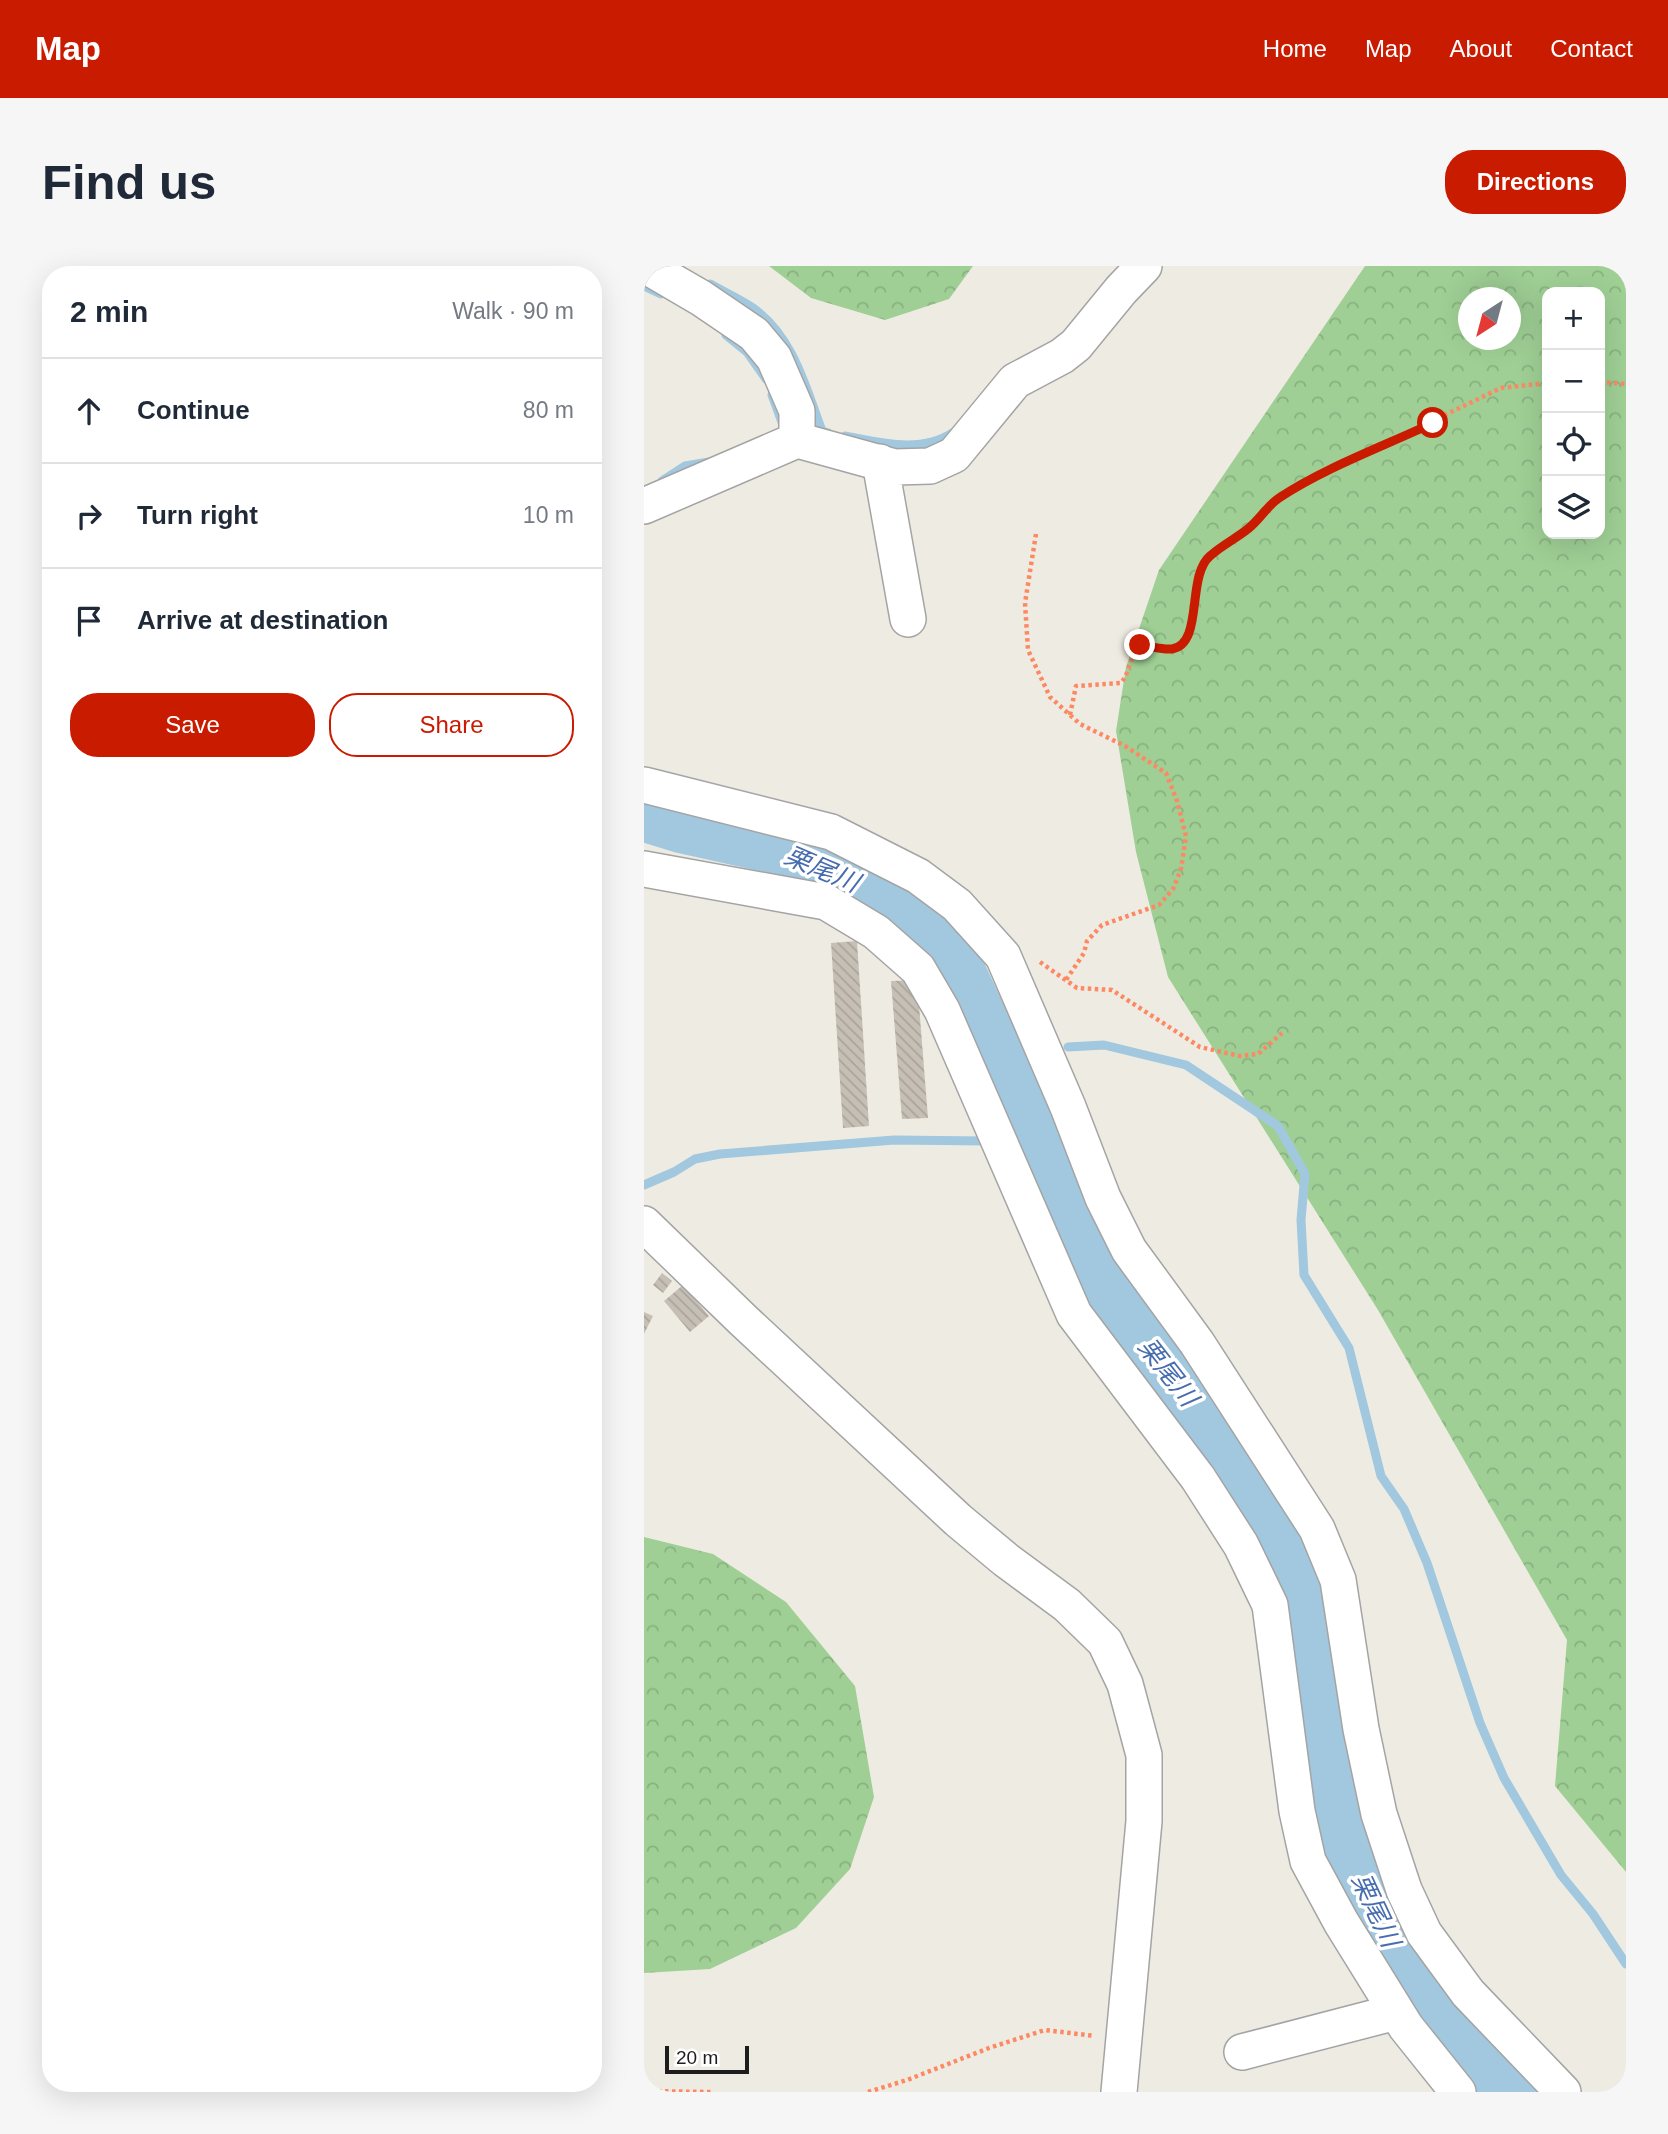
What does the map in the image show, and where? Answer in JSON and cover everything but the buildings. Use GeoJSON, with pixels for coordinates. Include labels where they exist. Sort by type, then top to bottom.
{"type":"FeatureCollection","features":[{"type":"Feature","properties":{"kind":"street"},"geometry":{"type":"LineString","coordinates":[[646,266],[701,298],[754,334],[774,358],[797,411],[797,440]]}},
{"type":"Feature","properties":{"kind":"street"},"geometry":{"type":"LineString","coordinates":[[644,506],[797,440],[895,467],[930,466],[954,455],[1015,381],[1062,356],[1076,345],[1144,266]]}},
{"type":"Feature","properties":{"kind":"street"},"geometry":{"type":"LineString","coordinates":[[880,463],[908,619]]}},
{"type":"Feature","properties":{"kind":"street"},"geometry":{"type":"LineString","coordinates":[[644,785],[831,832],[918,876],[957,905],[1003,956],[1068,1107],[1103,1198],[1129,1250],[1198,1343],[1317,1529],[1338,1580],[1361,1729],[1379,1814],[1404,1890],[1424,1933],[1468,1993],[1563,2092]]}},
{"type":"Feature","properties":{"kind":"street"},"geometry":{"type":"LineString","coordinates":[[644,869],[826,902],[876,932],[918,968],[942,1010],[1074,1314],[1198,1478],[1241,1545],[1270,1605],[1297,1811],[1308,1861],[1341,1922],[1396,2012],[1458,2092]]}},
{"type":"Feature","properties":{"kind":"street"},"geometry":{"type":"LineString","coordinates":[[644,1224],[949,1511],[1006,1560],[1067,1605],[1105,1642],[1125,1684],[1144,1755],[1144,1821],[1119,2092]]}},
{"type":"Feature","properties":{"kind":"street"},"geometry":{"type":"LineString","coordinates":[[1242,2052],[1396,2012]]}},
{"type":"Feature","properties":{"kind":"path"},"geometry":{"type":"LineString","coordinates":[[1605,382],[1626,384]]}},
{"type":"Feature","properties":{"kind":"path"},"geometry":{"type":"LineString","coordinates":[[1070,715],[1076,686],[1121,683],[1128,674],[1135,649],[1140,645],[1170,649],[1180,646],[1186,640],[1192,625],[1197,575],[1207,557],[1250,527],[1278,499],[1335,468],[1501,388],[1542,384]]}},
{"type":"Feature","properties":{"kind":"path"},"geometry":{"type":"LineString","coordinates":[[1035,534],[1025,603],[1028,650],[1050,697],[1080,724],[1125,746],[1166,773],[1186,836],[1181,869],[1172,890],[1159,905],[1102,925],[1087,941],[1084,953],[1066,980]]}},
{"type":"Feature","properties":{"kind":"path"},"geometry":{"type":"LineString","coordinates":[[1012,978],[1035,958],[1077,988],[1112,990],[1200,1047],[1240,1056],[1258,1054],[1282,1033]]}},
{"type":"Feature","properties":{"kind":"path"},"geometry":{"type":"LineString","coordinates":[[869,2092],[989,2048],[1045,2031],[1124,2039]]}},
{"type":"Feature","properties":{"kind":"path"},"geometry":{"type":"LineString","coordinates":[[644,2091],[711,2092]]}},
{"type":"Feature","properties":{"kind":"green space"},"geometry":{"type":"Polygon","coordinates":[[[769,266],[973,266],[949,299],[885,320],[811,298],[769,266]]]}},
{"type":"Feature","properties":{"kind":"green space"},"geometry":{"type":"Polygon","coordinates":[[[1365,266],[1626,266],[1626,1872],[1555,1786],[1567,1640],[1378,1310],[1168,977],[1136,852],[1116,731],[1126,667],[1159,570],[1365,266]]]}},
{"type":"Feature","properties":{"kind":"green space"},"geometry":{"type":"Polygon","coordinates":[[[644,1537],[713,1554],[786,1602],[855,1686],[874,1797],[850,1869],[796,1928],[710,1969],[644,1973],[644,1537]]]}},
{"type":"Feature","properties":{"kind":"waterway"},"geometry":{"type":"LineString","coordinates":[[710,284],[753,308],[778,333],[804,381],[822,431],[828,433]]}},
{"type":"Feature","properties":{"kind":"waterway"},"geometry":{"type":"LineString","coordinates":[[644,286],[661,294]]}},
{"type":"Feature","properties":{"kind":"waterway"},"geometry":{"type":"LineString","coordinates":[[726,335],[747,352],[766,379]]}},
{"type":"Feature","properties":{"kind":"waterway"},"geometry":{"type":"LineString","coordinates":[[772,395],[783,425]]}},
{"type":"Feature","properties":{"kind":"waterway"},"geometry":{"type":"LineString","coordinates":[[845,436],[887,444],[915,445],[941,439],[954,432]]}},
{"type":"Feature","properties":{"kind":"waterway"},"geometry":{"type":"LineString","coordinates":[[662,481],[685,466],[709,462]]}},
{"type":"Feature","properties":{"kind":"waterway","name":"栗尾川"},"geometry":{"type":"LineString","coordinates":[[644,816],[679,827],[769,847],[853,876],[947,943],[1096,1265],[1142,1341],[1205,1420],[1248,1484],[1300,1584],[1329,1784],[1355,1867],[1387,1937],[1428,2004],[1511,2092]]}},
{"type":"Feature","properties":{"kind":"waterway"},"geometry":{"type":"LineString","coordinates":[[1068,1047],[1104,1045],[1186,1065],[1278,1126],[1305,1174],[1301,1220],[1304,1275],[1349,1348],[1381,1476],[1404,1509],[1427,1563],[1480,1723],[1504,1778],[1561,1875],[1593,1914],[1626,1964]]}},
{"type":"Feature","properties":{"kind":"waterway"},"geometry":{"type":"LineString","coordinates":[[644,1185],[695,1159],[720,1154],[894,1140],[986,1141]]}},
{"type":"Feature","properties":{"kind":"route"},"geometry":{"type":"LineString","coordinates":[[1140,645],[1170,649],[1180,646],[1186,640],[1192,625],[1197,575],[1207,557],[1250,527],[1278,499],[1335,468],[1433,423]]}}]}
